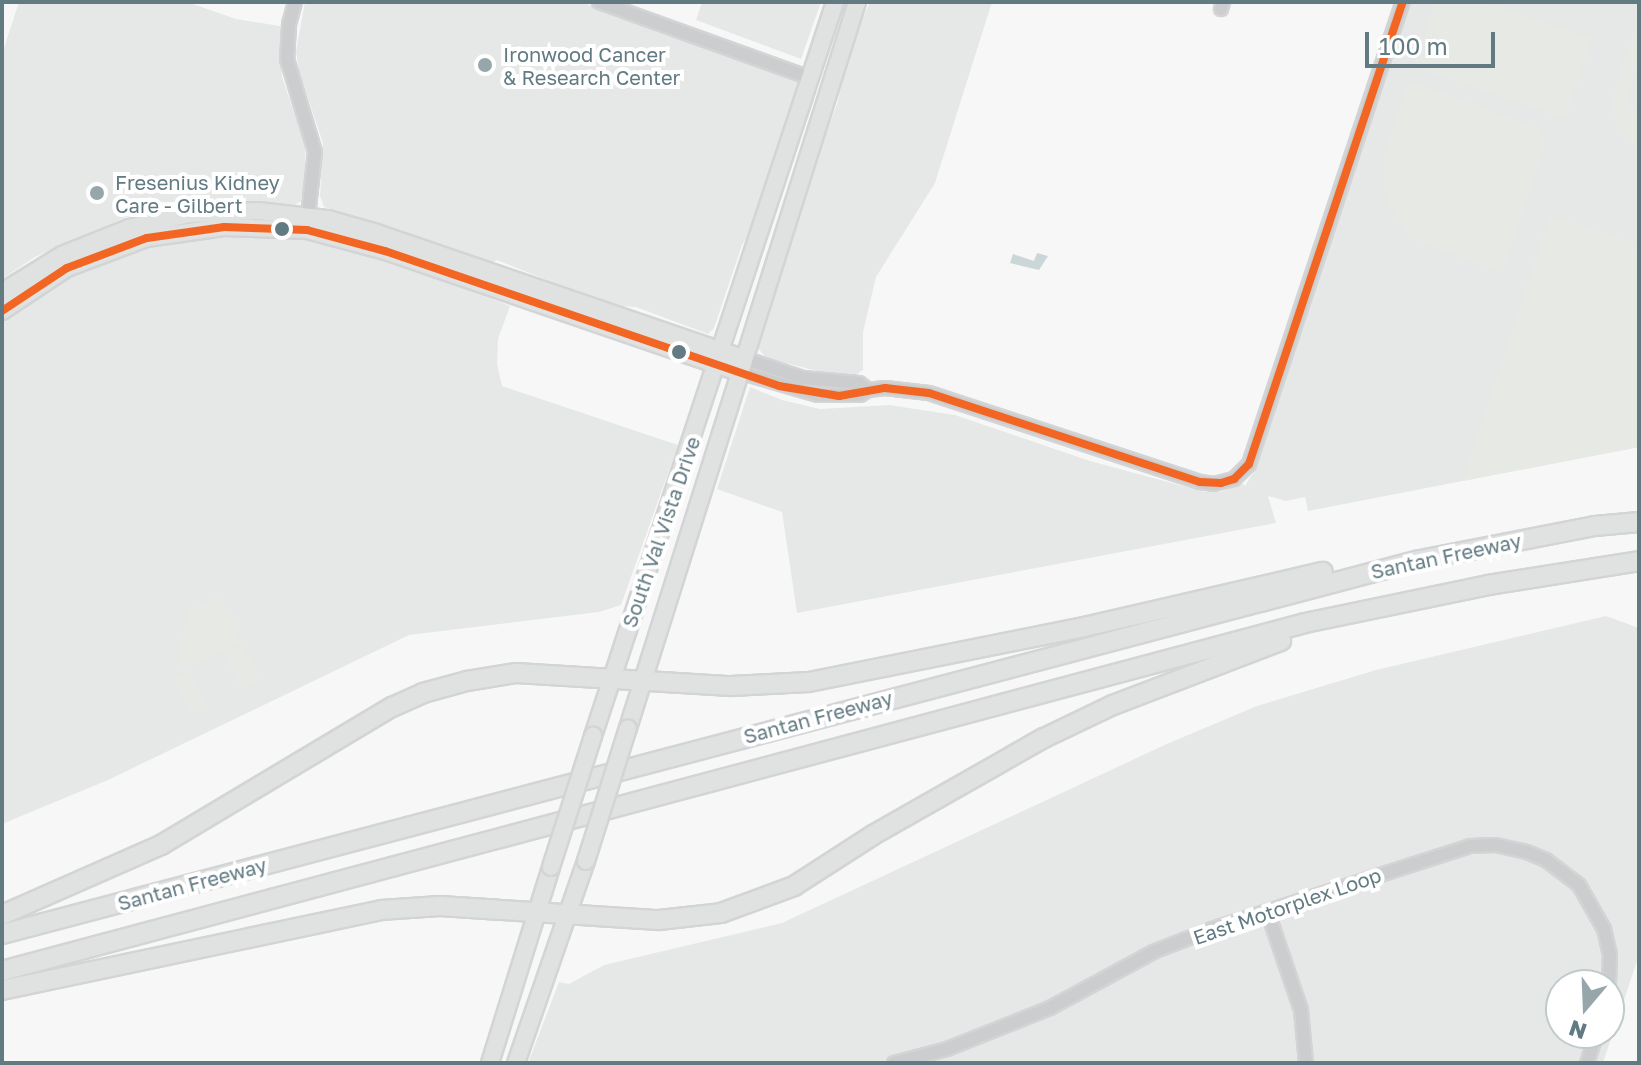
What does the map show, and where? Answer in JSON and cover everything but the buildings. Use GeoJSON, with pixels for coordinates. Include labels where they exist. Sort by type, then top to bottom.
{"type":"FeatureCollection","features":[{"type":"Feature","properties":{"kind":"highway","name":"Santan Freeway"},"geometry":{"type":"LineString","coordinates":[[2,934],[1420,560],[1580,529],[1639,522]]}},
{"type":"Feature","properties":{"kind":"highway"},"geometry":{"type":"LineString","coordinates":[[2,915],[161,845],[392,707],[423,693],[516,673],[731,686],[809,682],[1084,627],[1375,561],[1420,560]]}},
{"type":"Feature","properties":{"kind":"highway","name":"Santan Freeway"},"geometry":{"type":"LineString","coordinates":[[2,971],[1373,607],[1639,561]]}},
{"type":"Feature","properties":{"kind":"highway"},"geometry":{"type":"LineString","coordinates":[[2,990],[370,912],[440,906],[659,920],[721,913],[757,903],[794,886],[962,783],[1099,711],[1273,644],[1339,625],[1373,607]]}},
{"type":"Feature","properties":{"kind":"main road","name":"South Val Vista Drive"},"geometry":{"type":"LineString","coordinates":[[490,1063],[610,680],[835,2]]}},
{"type":"Feature","properties":{"kind":"main road","name":"South Val Vista Drive"},"geometry":{"type":"LineString","coordinates":[[516,1063],[586,861],[857,2]]}},
{"type":"Feature","properties":{"kind":"main road"},"geometry":{"type":"LineString","coordinates":[[810,78],[831,85]]}},
{"type":"Feature","properties":{"kind":"main road"},"geometry":{"type":"LineString","coordinates":[[2,292],[42,266],[92,241],[166,219],[258,211],[307,223],[377,233],[719,358]]}},
{"type":"Feature","properties":{"kind":"main road"},"geometry":{"type":"LineString","coordinates":[[2,311],[44,281],[92,257],[192,229],[307,223],[438,269],[741,365]]}},
{"type":"Feature","properties":{"kind":"street"},"geometry":{"type":"LineString","coordinates":[[295,2],[289,24],[287,59],[315,152],[307,223]]}},
{"type":"Feature","properties":{"kind":"street"},"geometry":{"type":"LineString","coordinates":[[599,2],[810,78]]}},
{"type":"Feature","properties":{"kind":"street"},"geometry":{"type":"LineString","coordinates":[[741,365],[818,395],[860,395],[868,390],[929,393],[1200,482],[1214,484],[1234,479],[1249,464],[1403,2]]}},
{"type":"Feature","properties":{"kind":"street","name":"East Motorplex Loop"},"geometry":{"type":"LineString","coordinates":[[894,1063],[947,1049],[1002,1029],[1050,1008],[1153,952],[1457,849],[1485,845],[1510,846],[1571,876],[1592,903],[1608,944],[1609,969]]}},
{"type":"Feature","properties":{"kind":"street"},"geometry":{"type":"LineString","coordinates":[[1268,913],[1301,1010],[1306,1063]]}},
{"type":"Feature","properties":{"kind":"shaded area"},"geometry":{"type":"Polygon","coordinates":[[[19,2],[187,2],[236,19],[280,26],[282,77],[305,144],[306,175],[301,201],[292,207],[233,201],[203,203],[127,217],[35,257],[2,279],[2,54],[19,2]]]}},
{"type":"Feature","properties":{"kind":"shaded area"},"geometry":{"type":"Polygon","coordinates":[[[305,2],[580,2],[718,49],[798,83],[752,229],[742,245],[714,328],[708,334],[636,307],[610,305],[497,260],[490,264],[423,242],[394,228],[324,207],[320,196],[323,143],[299,71],[296,51],[305,2]]]}},
{"type":"Feature","properties":{"kind":"shaded area"},"geometry":{"type":"Polygon","coordinates":[[[702,2],[821,2],[801,59],[696,20],[702,2]]]}},
{"type":"Feature","properties":{"kind":"shaded area"},"geometry":{"type":"Polygon","coordinates":[[[870,2],[992,2],[935,183],[876,277],[863,332],[863,370],[856,375],[833,375],[766,358],[757,347],[811,174],[837,104],[851,45],[870,2]]]}},
{"type":"Feature","properties":{"kind":"shaded area"},"geometry":{"type":"Polygon","coordinates":[[[1410,2],[1639,2],[1639,447],[1308,511],[1305,497],[1286,501],[1268,496],[1276,523],[797,613],[782,512],[717,489],[750,387],[782,400],[820,409],[889,405],[955,415],[1090,461],[1205,492],[1245,486],[1256,468],[1410,2]]]}},
{"type":"Feature","properties":{"kind":"shaded area"},"geometry":{"type":"Polygon","coordinates":[[[1436,2],[1484,2],[1592,39],[1565,118],[1414,67],[1436,2]]]}},
{"type":"Feature","properties":{"kind":"shaded area"},"geometry":{"type":"Polygon","coordinates":[[[1639,19],[1639,58],[1625,103],[1639,110],[1639,150],[1619,129],[1613,106],[1615,89],[1639,19]]]}},
{"type":"Feature","properties":{"kind":"shaded area"},"geometry":{"type":"Polygon","coordinates":[[[1409,81],[1536,128],[1545,145],[1502,273],[1423,243],[1407,231],[1386,199],[1384,157],[1409,81]]]}},
{"type":"Feature","properties":{"kind":"shaded area"},"geometry":{"type":"Polygon","coordinates":[[[1550,216],[1639,245],[1639,447],[1463,481],[1550,216]]]}},
{"type":"Feature","properties":{"kind":"shaded area"},"geometry":{"type":"Polygon","coordinates":[[[236,237],[324,241],[386,259],[510,306],[498,339],[497,364],[502,386],[678,445],[621,605],[599,612],[409,635],[108,780],[2,824],[2,319],[61,279],[119,255],[181,240],[236,237]]]}},
{"type":"Feature","properties":{"kind":"shaded area"},"geometry":{"type":"Polygon","coordinates":[[[1037,253],[1048,256],[1039,270],[1010,263],[1013,254],[1034,261],[1037,253]]]}},
{"type":"Feature","properties":{"kind":"shaded area"},"geometry":{"type":"Polygon","coordinates":[[[215,597],[223,601],[226,606],[221,609],[225,615],[230,613],[236,626],[231,629],[243,641],[182,669],[183,664],[178,663],[187,612],[215,597]]]}},
{"type":"Feature","properties":{"kind":"shaded area"},"geometry":{"type":"Polygon","coordinates":[[[1606,616],[1639,628],[1639,955],[1625,997],[1625,969],[1545,969],[1545,1049],[1608,1049],[1603,1063],[528,1063],[559,982],[569,984],[604,965],[782,923],[1169,743],[1257,706],[1376,670],[1606,616]]]}},
{"type":"Feature","properties":{"kind":"shaded area"},"geometry":{"type":"Polygon","coordinates":[[[244,644],[247,650],[244,652],[247,657],[250,656],[258,676],[254,684],[245,685],[242,690],[225,653],[244,644]]]}},
{"type":"Feature","properties":{"kind":"shaded area"},"geometry":{"type":"Polygon","coordinates":[[[189,670],[205,702],[200,704],[202,709],[195,712],[188,708],[175,680],[189,670]]]}},
{"type":"Feature","properties":{"kind":"transit line"},"geometry":{"type":"LineString","coordinates":[[2,311],[67,268],[147,238],[224,227],[307,230],[385,251],[779,386],[839,396],[885,388],[929,393],[1200,482],[1221,483],[1234,479],[1249,464],[1403,2]]}},
{"type":"Feature","properties":{"kind":"place","name":"Ironwood Cancer & Research Center"},"geometry":{"type":"Point","coordinates":[485,65]}},
{"type":"Feature","properties":{"kind":"place","name":"Fresenius Kidney Care - Gilbert"},"geometry":{"type":"Point","coordinates":[97,193]}}]}
